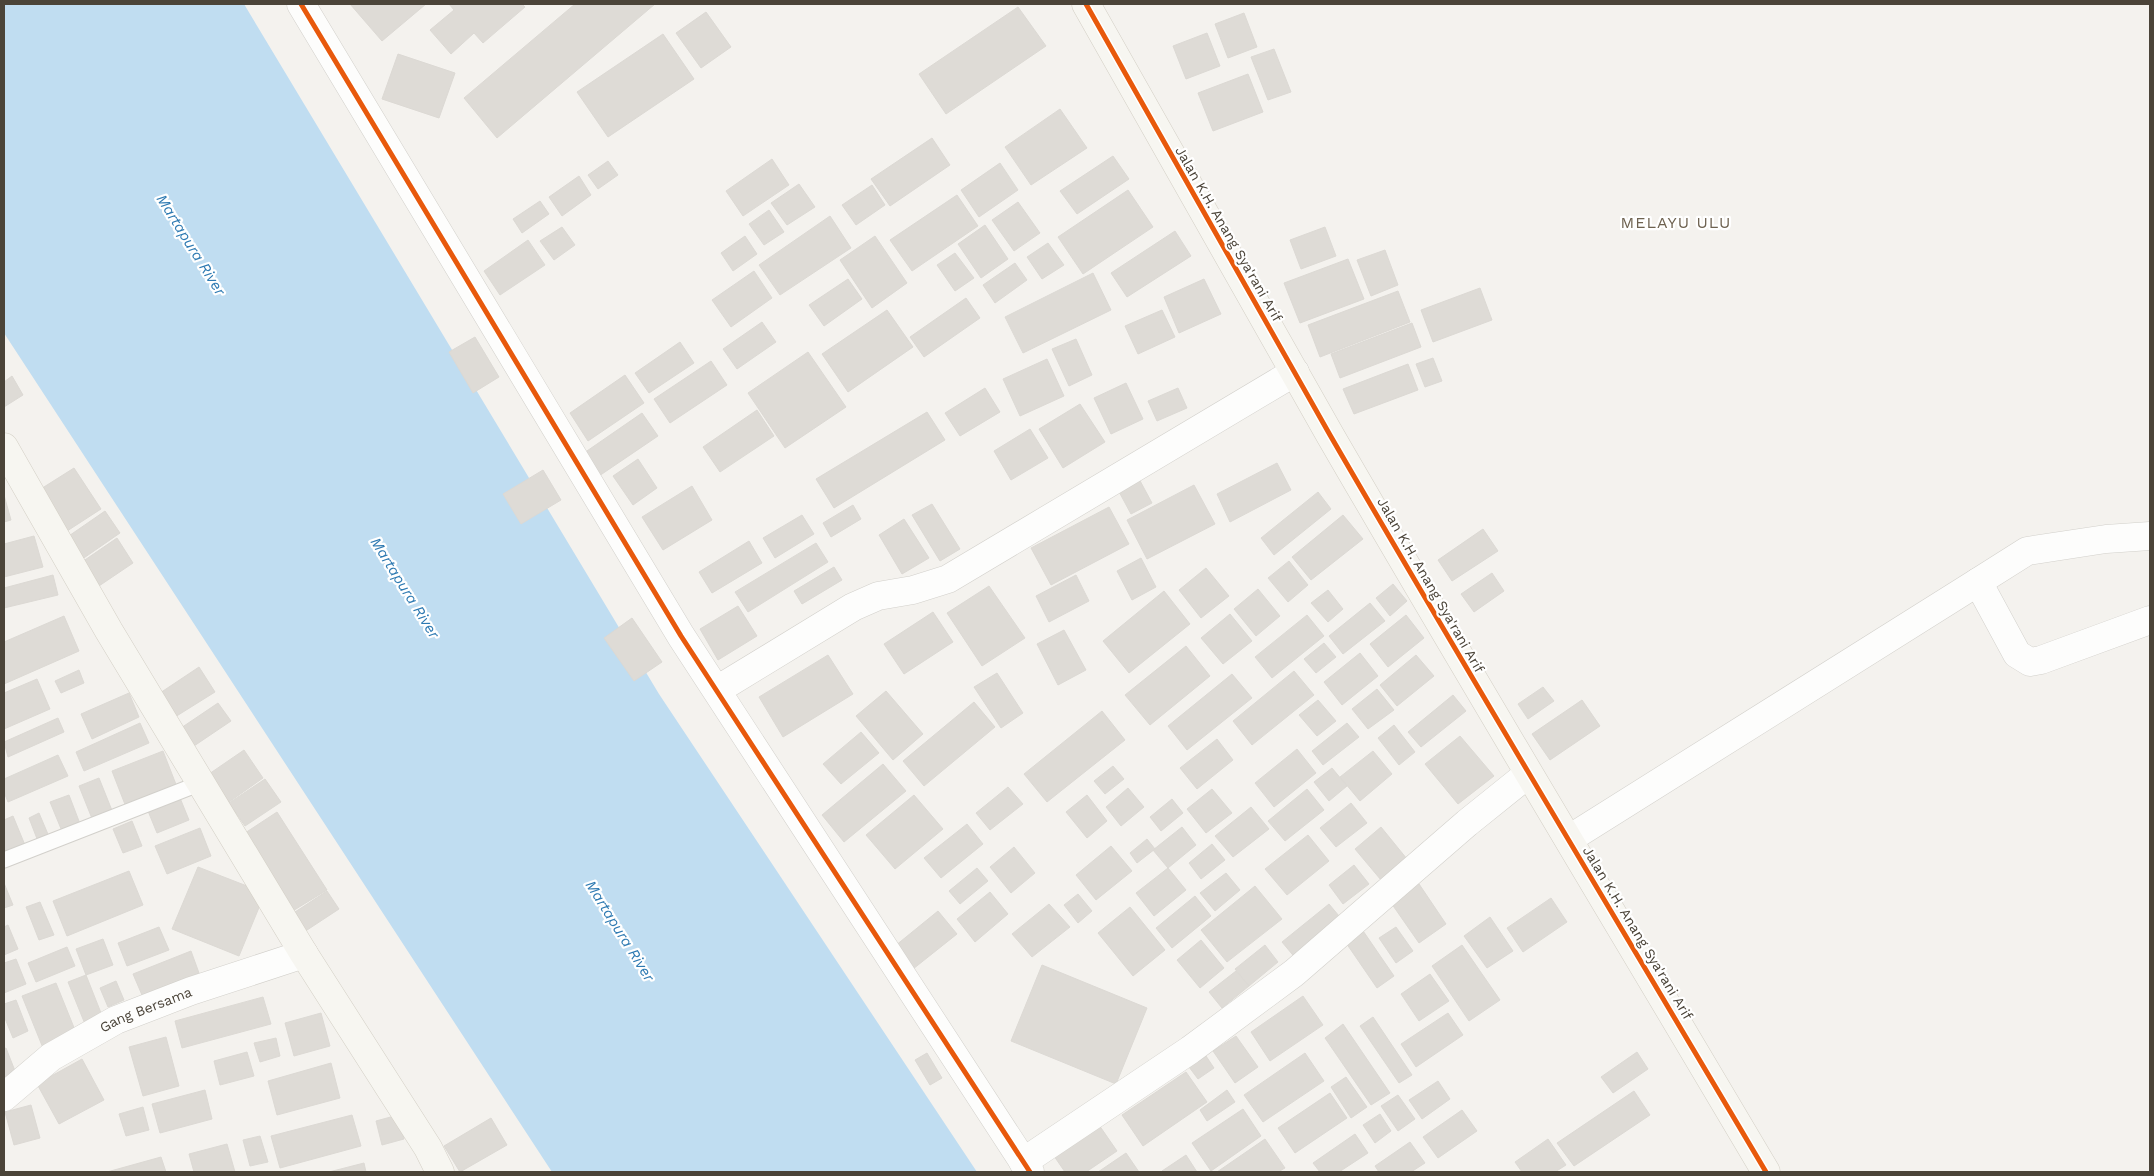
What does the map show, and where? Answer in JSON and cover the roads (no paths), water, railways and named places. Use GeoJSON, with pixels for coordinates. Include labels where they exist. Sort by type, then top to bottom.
{"type":"FeatureCollection","features":[{"type":"Feature","properties":{"kind":"street"},"geometry":{"type":"LineString","coordinates":[[301,4],[681,636],[1026,1167],[1294,973],[1467,822],[1528,774]]}},
{"type":"Feature","properties":{"kind":"street","name":"Jalan K.H. Anang Sya'rani Arif"},"geometry":{"type":"LineString","coordinates":[[1086,4],[1295,372],[1528,774],[1569,839],[1766,1172]]}},
{"type":"Feature","properties":{"kind":"street"},"geometry":{"type":"LineString","coordinates":[[717,690],[853,607],[878,596],[913,590],[948,579],[1295,372]]}},
{"type":"Feature","properties":{"kind":"street"},"geometry":{"type":"LineString","coordinates":[[4,447],[109,631],[304,954],[428,1148],[440,1172]]}},
{"type":"Feature","properties":{"kind":"street"},"geometry":{"type":"LineString","coordinates":[[1569,839],[2027,550],[2106,539],[2150,536]]}},
{"type":"Feature","properties":{"kind":"street"},"geometry":{"type":"LineString","coordinates":[[1978,582],[2016,654],[2030,662],[2042,660],[2150,620]]}},
{"type":"Feature","properties":{"kind":"street","name":"Gang Bersama"},"geometry":{"type":"LineString","coordinates":[[4,1097],[51,1057],[116,1020],[190,991],[304,954]]}},
{"type":"Feature","properties":{"kind":"lane"},"geometry":{"type":"LineString","coordinates":[[4,860],[201,783]]}},
{"type":"Feature","properties":{"kind":"water","name":"Martapura River"},"geometry":{"type":"Polygon","coordinates":[[[4,4],[244,4],[659,694],[977,1172],[552,1172],[4,333],[4,4]]]}},
{"type":"Feature","properties":{"kind":"district","name":"MELAYU ULU"},"geometry":{"type":"Point","coordinates":[1676,222]}}]}
